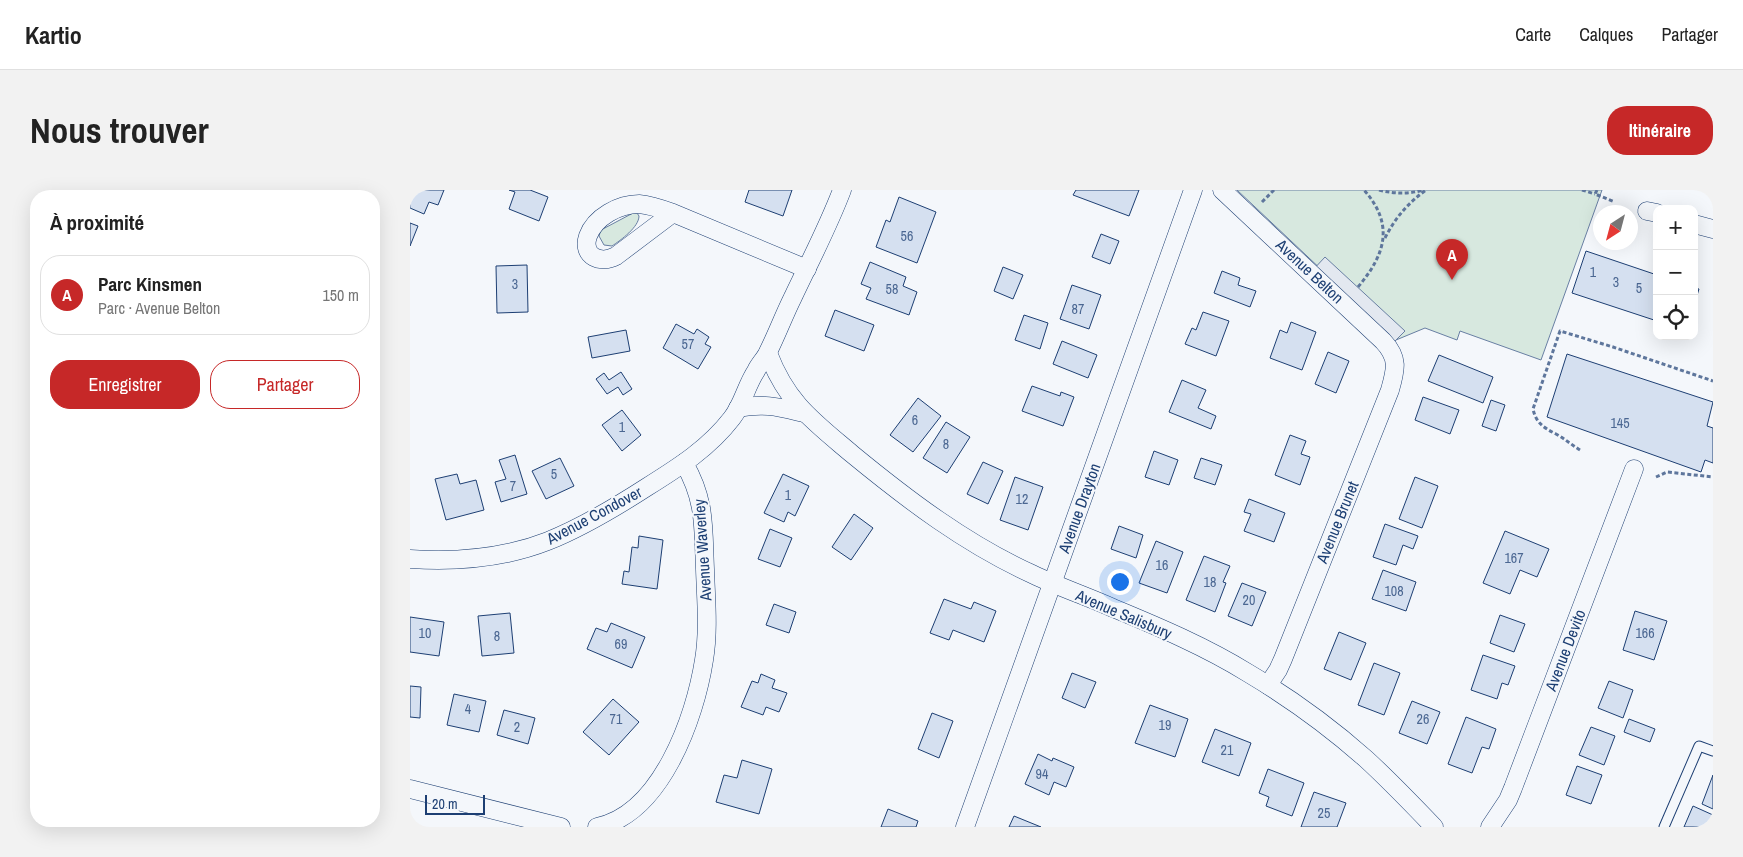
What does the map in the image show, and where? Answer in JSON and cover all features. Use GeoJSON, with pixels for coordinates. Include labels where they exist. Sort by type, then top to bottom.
{"type":"FeatureCollection","features":[{"type":"Feature","properties":{"kind":"street"},"geometry":{"type":"LineString","coordinates":[[684,463],[714,438],[738,408],[755,372],[768,354],[842,190]]}},
{"type":"Feature","properties":{"kind":"street","name":"Avenue Drayton"},"geometry":{"type":"LineString","coordinates":[[965,827],[1193,190]]}},
{"type":"Feature","properties":{"kind":"street","name":"Avenue Belton"},"geometry":{"type":"LineString","coordinates":[[1222,190],[1383,341],[1394,356]]}},
{"type":"Feature","properties":{"kind":"street"},"geometry":{"type":"LineString","coordinates":[[673,213],[807,269]]}},
{"type":"Feature","properties":{"kind":"street"},"geometry":{"type":"LineString","coordinates":[[1698,225],[1713,229]]}},
{"type":"Feature","properties":{"kind":"street","name":"Avenue Salisbury"},"geometry":{"type":"LineString","coordinates":[[768,354],[775,372],[785,389],[804,413],[878,476],[938,520],[1033,575],[1112,607],[1193,644],[1248,672],[1347,742],[1368,760],[1434,827]]}},
{"type":"Feature","properties":{"kind":"street","name":"Avenue Brunet"},"geometry":{"type":"LineString","coordinates":[[1268,685],[1283,659],[1390,390],[1396,366],[1394,356]]}},
{"type":"Feature","properties":{"kind":"street","name":"Avenue Salisbury"},"geometry":{"type":"LineString","coordinates":[[738,408],[767,405],[804,413]]}},
{"type":"Feature","properties":{"kind":"street","name":"Avenue Condover"},"geometry":{"type":"LineString","coordinates":[[410,559],[452,560],[482,557],[547,542],[608,510],[684,463]]}},
{"type":"Feature","properties":{"kind":"street","name":"Avenue Waverley"},"geometry":{"type":"LineString","coordinates":[[597,827],[612,823],[628,814],[642,802],[667,767],[679,743],[695,702],[704,660],[707,619],[703,514],[698,492],[684,463]]}},
{"type":"Feature","properties":{"kind":"street","name":"Avenue Devito"},"geometry":{"type":"LineString","coordinates":[[1490,827],[1502,810],[1513,788],[1634,469]]}},
{"type":"Feature","properties":{"kind":"street"},"geometry":{"type":"LineString","coordinates":[[410,789],[561,827]]}},
{"type":"Feature","properties":{"kind":"lane"},"geometry":{"type":"LineString","coordinates":[[1664,827],[1699,746],[1713,752]]}},
{"type":"Feature","properties":{"kind":"path"},"geometry":{"type":"LineString","coordinates":[[1256,208],[1274,190]]}},
{"type":"Feature","properties":{"kind":"path"},"geometry":{"type":"LineString","coordinates":[[1364,190],[1378,212],[1384,228],[1384,241]]}},
{"type":"Feature","properties":{"kind":"path"},"geometry":{"type":"LineString","coordinates":[[1379,190],[1394,194],[1409,194],[1425,190]]}},
{"type":"Feature","properties":{"kind":"path"},"geometry":{"type":"LineString","coordinates":[[1358,287],[1370,273],[1378,258],[1391,225],[1413,199],[1425,190]]}},
{"type":"Feature","properties":{"kind":"path"},"geometry":{"type":"LineString","coordinates":[[1582,190],[1596,192],[1614,202]]}},
{"type":"Feature","properties":{"kind":"path"},"geometry":{"type":"LineString","coordinates":[[1580,450],[1542,425],[1535,417],[1533,409],[1560,331],[1713,381]]}},
{"type":"Feature","properties":{"kind":"path"},"geometry":{"type":"LineString","coordinates":[[1656,477],[1667,472],[1713,477]]}},
{"type":"Feature","properties":{"kind":"shaded area"},"geometry":{"type":"Polygon","coordinates":[[[1237,190],[1602,190],[1597,205],[1593,205],[1593,215],[1541,360],[1460,331],[1457,340],[1425,328],[1396,340],[1237,190]]]}},
{"type":"Feature","properties":{"kind":"shaded area"},"geometry":{"type":"Polygon","coordinates":[[[633,213],[637,213],[639,216],[633,229],[612,246],[604,245],[599,236],[601,230],[633,213]]]}},
{"type":"Feature","properties":{"kind":"shaded area"},"geometry":{"type":"Polygon","coordinates":[[[1325,257],[1405,331],[1389,347],[1311,272],[1325,257]]]}},
{"type":"Feature","properties":{"kind":"building"},"geometry":{"type":"Polygon","coordinates":[[[410,190],[444,190],[438,205],[429,202],[424,214],[410,208],[410,190]]]}},
{"type":"Feature","properties":{"kind":"building"},"geometry":{"type":"Polygon","coordinates":[[[509,190],[530,190],[548,197],[539,221],[509,209],[515,192],[509,190]]]}},
{"type":"Feature","properties":{"kind":"building"},"geometry":{"type":"Polygon","coordinates":[[[749,190],[792,190],[783,216],[745,202],[749,190]]]}},
{"type":"Feature","properties":{"kind":"building"},"geometry":{"type":"Polygon","coordinates":[[[1076,190],[1139,190],[1129,216],[1073,195],[1076,190]]]}},
{"type":"Feature","properties":{"kind":"building"},"geometry":{"type":"Polygon","coordinates":[[[899,197],[936,212],[917,263],[876,247],[886,220],[890,222],[899,197]]]}},
{"type":"Feature","properties":{"kind":"building"},"geometry":{"type":"Polygon","coordinates":[[[410,223],[418,226],[410,246],[410,223]]]}},
{"type":"Feature","properties":{"kind":"building"},"geometry":{"type":"Polygon","coordinates":[[[1101,234],[1119,241],[1110,264],[1092,257],[1101,234]]]}},
{"type":"Feature","properties":{"kind":"building"},"geometry":{"type":"Polygon","coordinates":[[[1586,251],[1653,274],[1653,320],[1572,293],[1586,251]]]}},
{"type":"Feature","properties":{"kind":"building"},"geometry":{"type":"Polygon","coordinates":[[[870,262],[906,277],[903,286],[917,292],[909,315],[866,299],[871,288],[861,284],[870,262]]]}},
{"type":"Feature","properties":{"kind":"building"},"geometry":{"type":"Polygon","coordinates":[[[527,265],[528,312],[497,313],[496,266],[527,265]]]}},
{"type":"Feature","properties":{"kind":"building"},"geometry":{"type":"Polygon","coordinates":[[[1003,267],[1023,275],[1013,299],[994,291],[1003,267]]]}},
{"type":"Feature","properties":{"kind":"building"},"geometry":{"type":"Polygon","coordinates":[[[1222,271],[1240,278],[1238,285],[1256,291],[1250,307],[1214,293],[1222,271]]]}},
{"type":"Feature","properties":{"kind":"building"},"geometry":{"type":"Polygon","coordinates":[[[1072,285],[1101,295],[1089,329],[1060,319],[1072,285]]]}},
{"type":"Feature","properties":{"kind":"building"},"geometry":{"type":"Polygon","coordinates":[[[835,310],[874,325],[864,351],[825,336],[835,310]]]}},
{"type":"Feature","properties":{"kind":"building"},"geometry":{"type":"Polygon","coordinates":[[[1203,312],[1229,321],[1216,356],[1185,344],[1192,328],[1196,330],[1203,312]]]}},
{"type":"Feature","properties":{"kind":"building"},"geometry":{"type":"Polygon","coordinates":[[[1024,315],[1048,323],[1040,349],[1015,340],[1024,315]]]}},
{"type":"Feature","properties":{"kind":"building"},"geometry":{"type":"Polygon","coordinates":[[[1291,322],[1316,332],[1302,370],[1270,358],[1280,330],[1287,333],[1291,322]]]}},
{"type":"Feature","properties":{"kind":"building"},"geometry":{"type":"Polygon","coordinates":[[[676,324],[694,334],[697,329],[709,337],[705,344],[711,347],[698,369],[663,348],[676,324]]]}},
{"type":"Feature","properties":{"kind":"building"},"geometry":{"type":"Polygon","coordinates":[[[626,330],[630,351],[592,358],[588,337],[626,330]]]}},
{"type":"Feature","properties":{"kind":"building"},"geometry":{"type":"Polygon","coordinates":[[[1062,341],[1097,355],[1088,378],[1053,364],[1062,341]]]}},
{"type":"Feature","properties":{"kind":"building"},"geometry":{"type":"Polygon","coordinates":[[[1328,352],[1349,361],[1336,393],[1315,384],[1328,352]]]}},
{"type":"Feature","properties":{"kind":"building"},"geometry":{"type":"Polygon","coordinates":[[[1567,354],[1713,402],[1707,426],[1713,428],[1713,463],[1705,460],[1701,472],[1547,417],[1567,354]]]}},
{"type":"Feature","properties":{"kind":"building"},"geometry":{"type":"Polygon","coordinates":[[[1439,355],[1493,377],[1483,403],[1428,381],[1439,355]]]}},
{"type":"Feature","properties":{"kind":"building"},"geometry":{"type":"Polygon","coordinates":[[[621,372],[632,389],[623,395],[618,387],[607,394],[596,379],[604,373],[609,380],[621,372]]]}},
{"type":"Feature","properties":{"kind":"building"},"geometry":{"type":"Polygon","coordinates":[[[1182,380],[1206,390],[1198,408],[1216,416],[1211,429],[1169,412],[1182,380]]]}},
{"type":"Feature","properties":{"kind":"building"},"geometry":{"type":"Polygon","coordinates":[[[1032,386],[1060,396],[1061,392],[1074,397],[1063,426],[1022,411],[1032,386]]]}},
{"type":"Feature","properties":{"kind":"building"},"geometry":{"type":"Polygon","coordinates":[[[1423,397],[1459,410],[1450,434],[1415,420],[1423,397]]]}},
{"type":"Feature","properties":{"kind":"building"},"geometry":{"type":"Polygon","coordinates":[[[918,398],[941,416],[913,452],[890,435],[918,398]]]}},
{"type":"Feature","properties":{"kind":"building"},"geometry":{"type":"Polygon","coordinates":[[[1491,400],[1505,405],[1496,431],[1482,426],[1491,400]]]}},
{"type":"Feature","properties":{"kind":"building"},"geometry":{"type":"Polygon","coordinates":[[[622,410],[641,435],[622,451],[602,425],[622,410]]]}},
{"type":"Feature","properties":{"kind":"building"},"geometry":{"type":"Polygon","coordinates":[[[946,422],[970,437],[947,473],[923,458],[946,422]]]}},
{"type":"Feature","properties":{"kind":"building"},"geometry":{"type":"Polygon","coordinates":[[[1290,435],[1306,441],[1301,454],[1310,457],[1300,485],[1275,475],[1290,435]]]}},
{"type":"Feature","properties":{"kind":"building"},"geometry":{"type":"Polygon","coordinates":[[[1154,451],[1178,460],[1169,485],[1145,477],[1154,451]]]}},
{"type":"Feature","properties":{"kind":"building"},"geometry":{"type":"Polygon","coordinates":[[[515,455],[527,494],[501,502],[495,482],[506,479],[499,460],[515,455]]]}},
{"type":"Feature","properties":{"kind":"building"},"geometry":{"type":"Polygon","coordinates":[[[560,458],[574,486],[546,499],[532,471],[560,458]]]}},
{"type":"Feature","properties":{"kind":"building"},"geometry":{"type":"Polygon","coordinates":[[[1201,458],[1222,465],[1215,485],[1194,478],[1201,458]]]}},
{"type":"Feature","properties":{"kind":"building"},"geometry":{"type":"Polygon","coordinates":[[[983,462],[1003,471],[988,504],[967,494],[983,462]]]}},
{"type":"Feature","properties":{"kind":"building"},"geometry":{"type":"Polygon","coordinates":[[[457,474],[460,484],[476,480],[484,510],[446,520],[435,479],[457,474]]]}},
{"type":"Feature","properties":{"kind":"building"},"geometry":{"type":"Polygon","coordinates":[[[783,474],[809,486],[795,516],[788,512],[784,522],[764,513],[783,474]]]}},
{"type":"Feature","properties":{"kind":"building"},"geometry":{"type":"Polygon","coordinates":[[[1015,477],[1043,487],[1028,530],[1000,520],[1015,477]]]}},
{"type":"Feature","properties":{"kind":"building"},"geometry":{"type":"Polygon","coordinates":[[[1415,477],[1438,486],[1422,528],[1399,519],[1415,477]]]}},
{"type":"Feature","properties":{"kind":"building"},"geometry":{"type":"Polygon","coordinates":[[[1249,499],[1285,513],[1274,542],[1244,531],[1251,514],[1244,512],[1249,499]]]}},
{"type":"Feature","properties":{"kind":"building"},"geometry":{"type":"Polygon","coordinates":[[[854,514],[873,528],[851,560],[832,547],[854,514]]]}},
{"type":"Feature","properties":{"kind":"building"},"geometry":{"type":"Polygon","coordinates":[[[1385,524],[1418,536],[1413,549],[1403,545],[1396,565],[1373,557],[1385,524]]]}},
{"type":"Feature","properties":{"kind":"building"},"geometry":{"type":"Polygon","coordinates":[[[1119,526],[1143,535],[1136,558],[1111,549],[1119,526]]]}},
{"type":"Feature","properties":{"kind":"building"},"geometry":{"type":"Polygon","coordinates":[[[770,529],[792,538],[780,567],[758,559],[770,529]]]}},
{"type":"Feature","properties":{"kind":"building"},"geometry":{"type":"Polygon","coordinates":[[[1505,531],[1549,549],[1537,577],[1520,570],[1510,594],[1483,583],[1505,531]]]}},
{"type":"Feature","properties":{"kind":"building"},"geometry":{"type":"Polygon","coordinates":[[[639,536],[663,540],[657,589],[622,584],[624,571],[629,572],[632,547],[638,548],[639,536]]]}},
{"type":"Feature","properties":{"kind":"building"},"geometry":{"type":"Polygon","coordinates":[[[1156,541],[1183,552],[1167,593],[1139,583],[1156,541]]]}},
{"type":"Feature","properties":{"kind":"building"},"geometry":{"type":"Polygon","coordinates":[[[1204,556],[1230,566],[1223,582],[1226,583],[1215,612],[1186,600],[1204,556]]]}},
{"type":"Feature","properties":{"kind":"building"},"geometry":{"type":"Polygon","coordinates":[[[1383,570],[1416,582],[1406,611],[1372,599],[1383,570]]]}},
{"type":"Feature","properties":{"kind":"building"},"geometry":{"type":"Polygon","coordinates":[[[1242,583],[1266,592],[1252,626],[1228,616],[1242,583]]]}},
{"type":"Feature","properties":{"kind":"building"},"geometry":{"type":"Polygon","coordinates":[[[944,599],[971,609],[974,602],[996,611],[984,642],[953,630],[949,640],[930,633],[944,599]]]}},
{"type":"Feature","properties":{"kind":"building"},"geometry":{"type":"Polygon","coordinates":[[[774,604],[796,612],[789,633],[766,625],[774,604]]]}},
{"type":"Feature","properties":{"kind":"building"},"geometry":{"type":"Polygon","coordinates":[[[1635,611],[1667,621],[1654,660],[1623,650],[1635,611]]]}},
{"type":"Feature","properties":{"kind":"building"},"geometry":{"type":"Polygon","coordinates":[[[510,613],[514,653],[482,656],[478,616],[510,613]]]}},
{"type":"Feature","properties":{"kind":"building"},"geometry":{"type":"Polygon","coordinates":[[[1500,615],[1525,624],[1514,652],[1490,643],[1500,615]]]}},
{"type":"Feature","properties":{"kind":"building"},"geometry":{"type":"Polygon","coordinates":[[[410,617],[444,622],[439,656],[410,652],[410,617]]]}},
{"type":"Feature","properties":{"kind":"building"},"geometry":{"type":"Polygon","coordinates":[[[611,623],[645,637],[632,668],[587,649],[596,628],[607,632],[611,623]]]}},
{"type":"Feature","properties":{"kind":"building"},"geometry":{"type":"Polygon","coordinates":[[[1339,632],[1366,643],[1351,680],[1324,669],[1339,632]]]}},
{"type":"Feature","properties":{"kind":"building"},"geometry":{"type":"Polygon","coordinates":[[[1483,655],[1515,666],[1508,685],[1502,683],[1497,699],[1471,690],[1483,655]]]}},
{"type":"Feature","properties":{"kind":"building"},"geometry":{"type":"Polygon","coordinates":[[[1374,663],[1400,673],[1384,715],[1358,705],[1374,663]]]}},
{"type":"Feature","properties":{"kind":"building"},"geometry":{"type":"Polygon","coordinates":[[[1072,673],[1096,682],[1085,708],[1062,698],[1072,673]]]}},
{"type":"Feature","properties":{"kind":"building"},"geometry":{"type":"Polygon","coordinates":[[[761,674],[775,680],[772,688],[787,693],[779,712],[766,707],[763,715],[741,707],[752,681],[758,683],[761,674]]]}},
{"type":"Feature","properties":{"kind":"building"},"geometry":{"type":"Polygon","coordinates":[[[1609,681],[1633,690],[1623,718],[1598,708],[1609,681]]]}},
{"type":"Feature","properties":{"kind":"building"},"geometry":{"type":"Polygon","coordinates":[[[410,686],[421,687],[420,718],[410,717],[410,686]]]}},
{"type":"Feature","properties":{"kind":"building"},"geometry":{"type":"Polygon","coordinates":[[[454,694],[486,701],[479,732],[447,725],[454,694]]]}},
{"type":"Feature","properties":{"kind":"building"},"geometry":{"type":"Polygon","coordinates":[[[613,699],[639,722],[609,755],[583,732],[613,699]]]}},
{"type":"Feature","properties":{"kind":"building"},"geometry":{"type":"Polygon","coordinates":[[[1412,701],[1440,712],[1427,744],[1399,733],[1412,701]]]}},
{"type":"Feature","properties":{"kind":"building"},"geometry":{"type":"Polygon","coordinates":[[[1150,705],[1188,719],[1175,757],[1135,743],[1150,705]]]}},
{"type":"Feature","properties":{"kind":"building"},"geometry":{"type":"Polygon","coordinates":[[[504,710],[535,718],[528,744],[497,735],[504,710]]]}},
{"type":"Feature","properties":{"kind":"building"},"geometry":{"type":"Polygon","coordinates":[[[932,713],[953,721],[939,758],[918,749],[932,713]]]}},
{"type":"Feature","properties":{"kind":"building"},"geometry":{"type":"Polygon","coordinates":[[[1466,717],[1496,729],[1489,749],[1482,747],[1472,773],[1448,764],[1466,717]]]}},
{"type":"Feature","properties":{"kind":"building"},"geometry":{"type":"Polygon","coordinates":[[[1629,719],[1655,729],[1650,742],[1624,732],[1629,719]]]}},
{"type":"Feature","properties":{"kind":"building"},"geometry":{"type":"Polygon","coordinates":[[[1591,727],[1615,736],[1604,765],[1579,755],[1591,727]]]}},
{"type":"Feature","properties":{"kind":"building"},"geometry":{"type":"Polygon","coordinates":[[[1215,729],[1251,743],[1239,776],[1202,762],[1215,729]]]}},
{"type":"Feature","properties":{"kind":"building"},"geometry":{"type":"Polygon","coordinates":[[[1038,754],[1052,761],[1053,758],[1074,767],[1066,787],[1054,782],[1049,795],[1025,784],[1038,754]]]}},
{"type":"Feature","properties":{"kind":"building"},"geometry":{"type":"Polygon","coordinates":[[[742,760],[772,769],[759,814],[716,802],[724,775],[737,778],[742,760]]]}},
{"type":"Feature","properties":{"kind":"building"},"geometry":{"type":"Polygon","coordinates":[[[1577,766],[1602,775],[1591,804],[1566,795],[1577,766]]]}},
{"type":"Feature","properties":{"kind":"building"},"geometry":{"type":"Polygon","coordinates":[[[1268,769],[1304,783],[1292,816],[1266,806],[1269,797],[1259,793],[1268,769]]]}},
{"type":"Feature","properties":{"kind":"building"},"geometry":{"type":"Polygon","coordinates":[[[1713,775],[1713,809],[1702,804],[1713,775]]]}},
{"type":"Feature","properties":{"kind":"building"},"geometry":{"type":"Polygon","coordinates":[[[1314,792],[1346,803],[1337,827],[1301,827],[1314,792]]]}},
{"type":"Feature","properties":{"kind":"building"},"geometry":{"type":"Polygon","coordinates":[[[1693,806],[1713,815],[1713,827],[1684,827],[1693,806]]]}},
{"type":"Feature","properties":{"kind":"building"},"geometry":{"type":"Polygon","coordinates":[[[888,809],[918,821],[916,827],[881,827],[888,809]]]}},
{"type":"Feature","properties":{"kind":"building"},"geometry":{"type":"Polygon","coordinates":[[[1014,816],[1041,827],[1009,827],[1014,816]]]}},
{"type":"Feature","properties":{"kind":"place","name":"Parc Kinsmen"},"geometry":{"type":"Point","coordinates":[1452,280]}}]}
